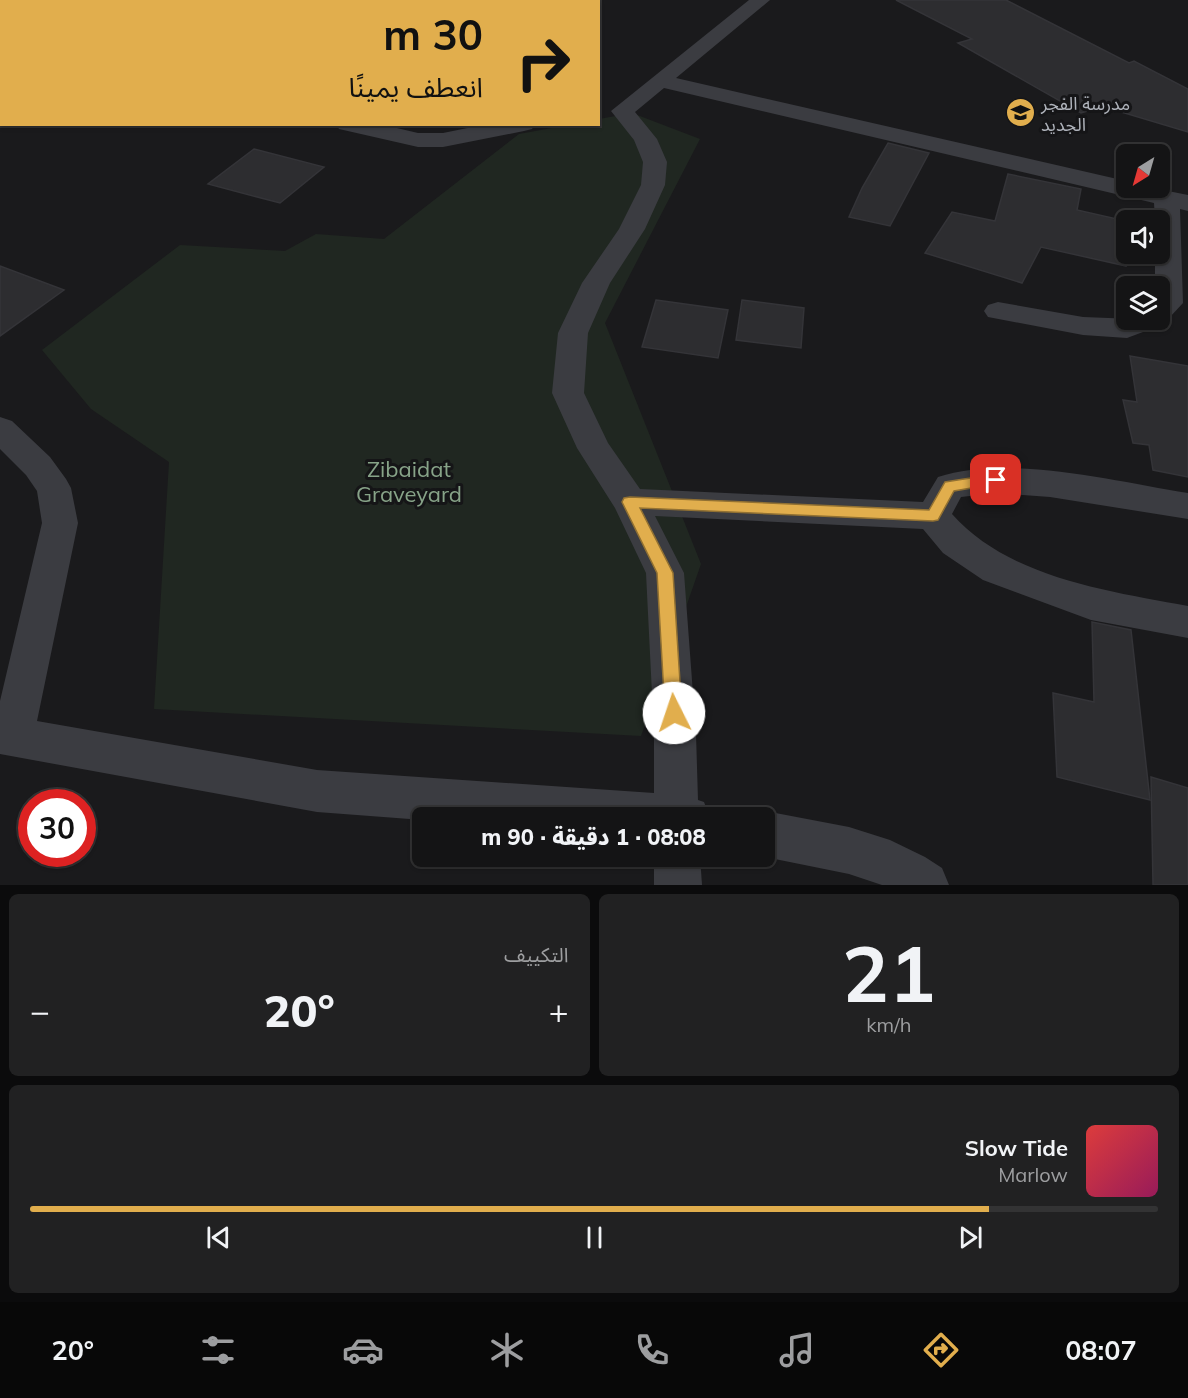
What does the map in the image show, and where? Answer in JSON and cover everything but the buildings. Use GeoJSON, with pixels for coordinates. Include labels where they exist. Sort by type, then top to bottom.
{"type":"FeatureCollection","features":[{"type":"Feature","properties":{"kind":"street"},"geometry":{"type":"LineString","coordinates":[[678,807],[665,573],[630,502],[594,448],[568,393],[573,333],[596,283],[632,229],[653,185],[656,162],[645,139],[610,112],[662,81],[761,0]]}},
{"type":"Feature","properties":{"kind":"street"},"geometry":{"type":"LineString","coordinates":[[662,81],[1177,201],[1170,290]]}},
{"type":"Feature","properties":{"kind":"street"},"geometry":{"type":"LineString","coordinates":[[364,126],[381,128],[418,140],[443,140],[514,126]]}},
{"type":"Feature","properties":{"kind":"street"},"geometry":{"type":"LineString","coordinates":[[998,311],[1083,326],[1116,328]]}},
{"type":"Feature","properties":{"kind":"street"},"geometry":{"type":"LineString","coordinates":[[0,429],[38,466],[54,488],[60,523],[7,735],[317,791],[478,807]]}},
{"type":"Feature","properties":{"kind":"street"},"geometry":{"type":"LineString","coordinates":[[933,516],[950,486],[996,480],[1050,484],[1188,506]]}},
{"type":"Feature","properties":{"kind":"street"},"geometry":{"type":"LineString","coordinates":[[630,502],[933,516],[956,543],[996,569],[1091,604],[1188,622]]}},
{"type":"Feature","properties":{"kind":"street"},"geometry":{"type":"LineString","coordinates":[[775,836],[867,856],[912,874],[925,885]]}},
{"type":"Feature","properties":{"kind":"street"},"geometry":{"type":"LineString","coordinates":[[678,867],[678,885]]}},
{"type":"Feature","properties":{"kind":"green space","name":"Zibaidat Graveyard"},"geometry":{"type":"Polygon","coordinates":[[[632,113],[700,139],[605,323],[701,564],[641,736],[154,709],[169,462],[91,409],[42,350],[180,245],[285,251],[316,234],[384,239],[519,134],[563,126],[600,126],[600,119],[632,113]]]}},
{"type":"Feature","properties":{"kind":"place","name":"مدرسة الفجر الجديد"},"geometry":{"type":"Point","coordinates":[1020,113]}},
{"type":"Feature","properties":{"kind":"route"},"geometry":{"type":"LineString","coordinates":[[674,713],[665,573],[630,502],[933,516],[950,486],[996,480]]}}]}
